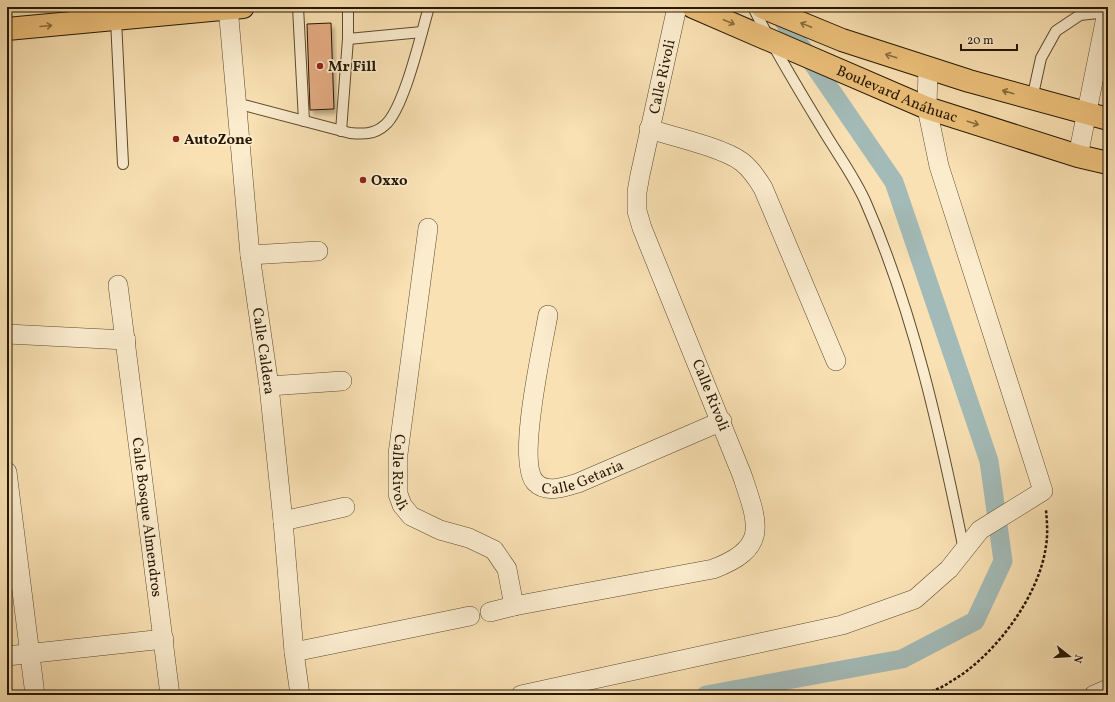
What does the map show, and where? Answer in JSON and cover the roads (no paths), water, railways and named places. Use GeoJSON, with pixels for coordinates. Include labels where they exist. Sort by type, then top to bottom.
{"type":"FeatureCollection","features":[{"type":"Feature","properties":{"kind":"main road","name":"Boulevard Anáhuac"},"geometry":{"type":"LineString","coordinates":[[693,7],[927,108],[1078,156],[1108,163]]}},
{"type":"Feature","properties":{"kind":"main road","name":"Boulevard Anáhuac"},"geometry":{"type":"LineString","coordinates":[[762,7],[842,40],[928,68],[1032,99],[1108,119]]}},
{"type":"Feature","properties":{"kind":"main road"},"geometry":{"type":"LineString","coordinates":[[7,29],[233,8]]}},
{"type":"Feature","properties":{"kind":"street","name":"Calle Rivoli"},"geometry":{"type":"LineString","coordinates":[[490,612],[514,606],[713,570],[742,556],[751,545],[755,535],[755,521],[742,475],[722,421],[653,256],[637,211],[637,192],[649,129],[677,7]]}},
{"type":"Feature","properties":{"kind":"street","name":"Calle Caldera"},"geometry":{"type":"LineString","coordinates":[[233,8],[236,103],[250,255],[268,386],[283,521],[294,652],[300,695]]}},
{"type":"Feature","properties":{"kind":"street"},"geometry":{"type":"LineString","coordinates":[[1078,156],[1086,114],[1104,48],[1107,9]]}},
{"type":"Feature","properties":{"kind":"street"},"geometry":{"type":"LineString","coordinates":[[521,695],[842,625],[882,612],[915,599],[944,574],[980,530],[1043,491],[939,166],[927,108],[928,68]]}},
{"type":"Feature","properties":{"kind":"street"},"geometry":{"type":"LineString","coordinates":[[649,129],[732,156],[749,168],[766,195],[836,361]]}},
{"type":"Feature","properties":{"kind":"street","name":"Calle Rivoli"},"geometry":{"type":"LineString","coordinates":[[428,228],[398,454],[398,494],[402,505],[411,516],[440,530],[469,538],[494,550],[506,569],[514,606]]}},
{"type":"Feature","properties":{"kind":"street"},"geometry":{"type":"LineString","coordinates":[[250,255],[318,251]]}},
{"type":"Feature","properties":{"kind":"street","name":"Calle Bosque Almendros"},"geometry":{"type":"LineString","coordinates":[[118,285],[170,695]]}},
{"type":"Feature","properties":{"kind":"street","name":"Calle Getaria"},"geometry":{"type":"LineString","coordinates":[[548,315],[529,430],[527,454],[528,471],[535,483],[541,487],[561,488],[578,483],[722,421]]}},
{"type":"Feature","properties":{"kind":"street"},"geometry":{"type":"LineString","coordinates":[[7,334],[126,340]]}},
{"type":"Feature","properties":{"kind":"street"},"geometry":{"type":"LineString","coordinates":[[268,386],[342,381]]}},
{"type":"Feature","properties":{"kind":"street"},"geometry":{"type":"LineString","coordinates":[[7,472],[35,695]]}},
{"type":"Feature","properties":{"kind":"street"},"geometry":{"type":"LineString","coordinates":[[283,521],[346,507]]}},
{"type":"Feature","properties":{"kind":"street"},"geometry":{"type":"LineString","coordinates":[[294,652],[470,616]]}},
{"type":"Feature","properties":{"kind":"street"},"geometry":{"type":"LineString","coordinates":[[7,656],[164,639]]}},
{"type":"Feature","properties":{"kind":"street"},"geometry":{"type":"LineString","coordinates":[[1094,695],[1108,689]]}},
{"type":"Feature","properties":{"kind":"lane"},"geometry":{"type":"LineString","coordinates":[[298,7],[304,121]]}},
{"type":"Feature","properties":{"kind":"lane"},"geometry":{"type":"LineString","coordinates":[[341,131],[348,38],[348,7]]}},
{"type":"Feature","properties":{"kind":"lane"},"geometry":{"type":"LineString","coordinates":[[236,103],[341,131],[363,134],[374,132],[385,125],[393,114],[402,96],[429,7]]}},
{"type":"Feature","properties":{"kind":"lane"},"geometry":{"type":"LineString","coordinates":[[753,7],[769,40],[865,201],[887,255],[912,332],[931,403],[948,469],[964,550]]}},
{"type":"Feature","properties":{"kind":"lane"},"geometry":{"type":"LineString","coordinates":[[1032,99],[1041,58],[1056,31],[1080,15],[1107,9]]}},
{"type":"Feature","properties":{"kind":"lane"},"geometry":{"type":"LineString","coordinates":[[116,20],[123,164]]}},
{"type":"Feature","properties":{"kind":"lane"},"geometry":{"type":"LineString","coordinates":[[348,38],[422,32]]}},
{"type":"Feature","properties":{"kind":"waterway"},"geometry":{"type":"LineString","coordinates":[[706,695],[902,659],[975,621],[1003,561],[989,461],[894,182],[776,10]]}},
{"type":"Feature","properties":{"kind":"place","name":"Mr Fill"},"geometry":{"type":"Point","coordinates":[320,66]}},
{"type":"Feature","properties":{"kind":"place","name":"AutoZone"},"geometry":{"type":"Point","coordinates":[176,139]}},
{"type":"Feature","properties":{"kind":"place","name":"Oxxo"},"geometry":{"type":"Point","coordinates":[363,180]}}]}
